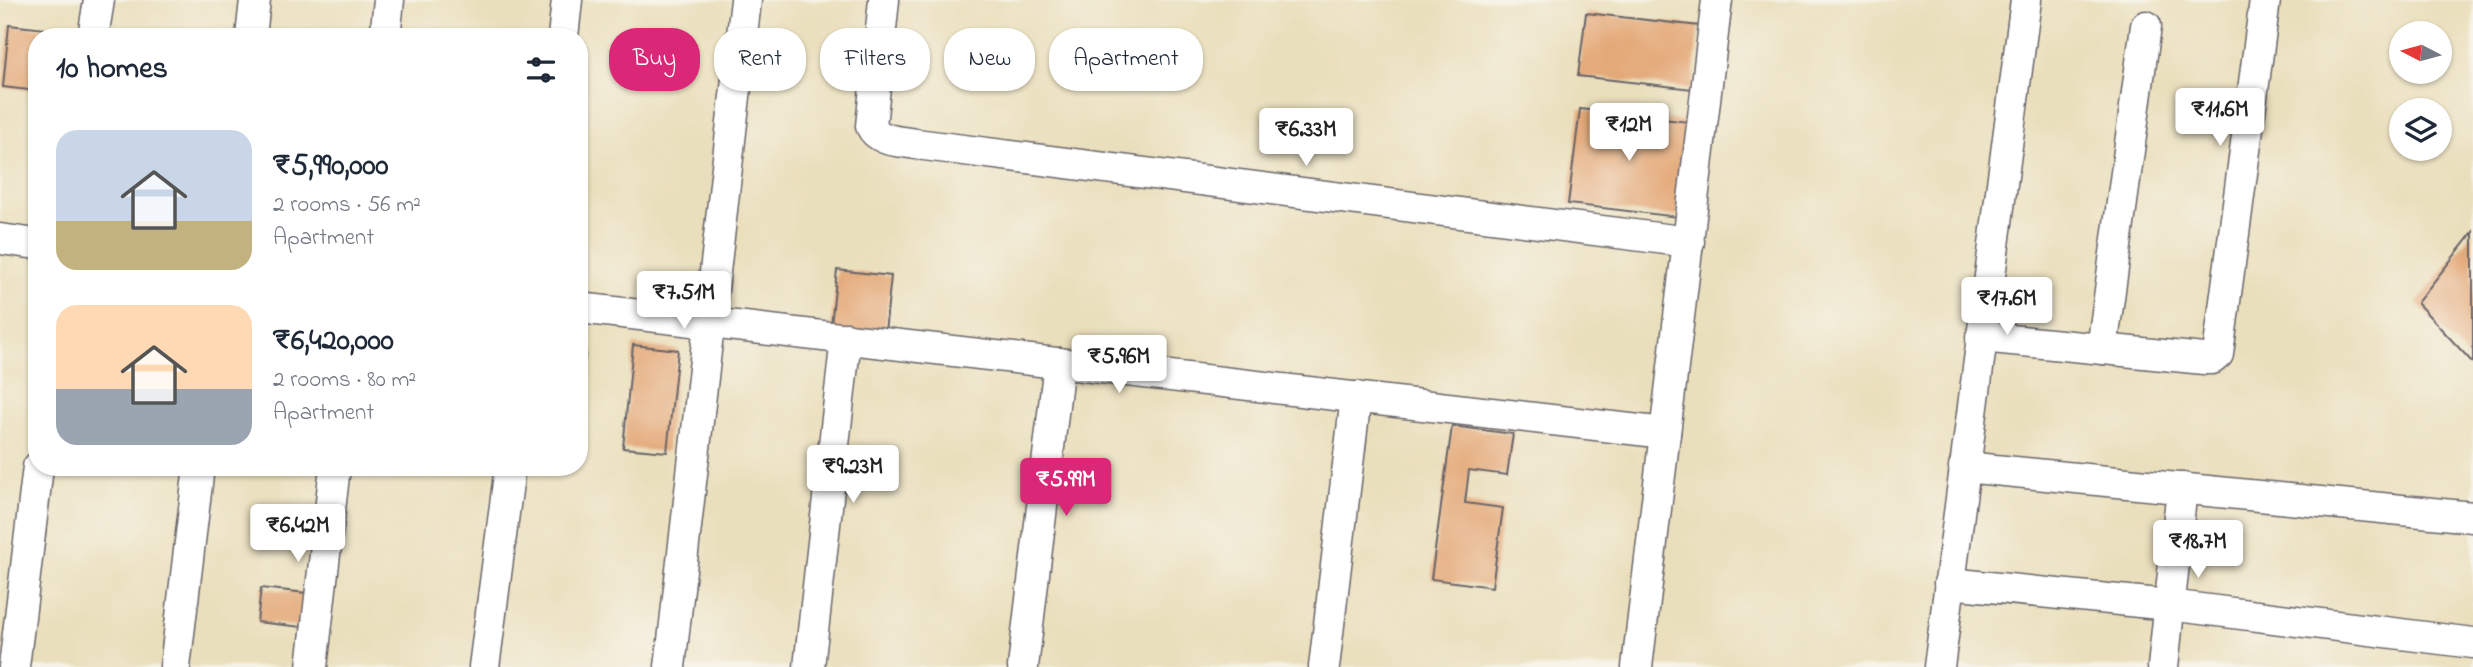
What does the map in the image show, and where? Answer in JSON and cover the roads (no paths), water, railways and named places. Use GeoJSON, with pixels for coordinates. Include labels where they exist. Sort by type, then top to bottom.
{"type":"FeatureCollection","features":[{"type":"Feature","properties":{"kind":"street"},"geometry":{"type":"LineString","coordinates":[[94,28],[99,0]]}},
{"type":"Feature","properties":{"kind":"street"},"geometry":{"type":"LineString","coordinates":[[252,28],[255,0]]}},
{"type":"Feature","properties":{"kind":"street"},"geometry":{"type":"LineString","coordinates":[[386,28],[389,0]]}},
{"type":"Feature","properties":{"kind":"street"},"geometry":{"type":"LineString","coordinates":[[564,28],[567,0]]}},
{"type":"Feature","properties":{"kind":"street"},"geometry":{"type":"LineString","coordinates":[[670,667],[746,0]]}},
{"type":"Feature","properties":{"kind":"street"},"geometry":{"type":"LineString","coordinates":[[884,0],[871,126],[873,132],[882,138],[1689,242]]}},
{"type":"Feature","properties":{"kind":"street"},"geometry":{"type":"LineString","coordinates":[[1637,667],[1717,0]]}},
{"type":"Feature","properties":{"kind":"street"},"geometry":{"type":"LineString","coordinates":[[1939,667],[2026,0]]}},
{"type":"Feature","properties":{"kind":"street"},"geometry":{"type":"LineString","coordinates":[[1981,337],[2204,359],[2212,359],[2218,354],[2265,0]]}},
{"type":"Feature","properties":{"kind":"street"},"geometry":{"type":"LineString","coordinates":[[2102,349],[2146,26]]}},
{"type":"Feature","properties":{"kind":"street"},"geometry":{"type":"LineString","coordinates":[[0,239],[28,243]]}},
{"type":"Feature","properties":{"kind":"street"},"geometry":{"type":"LineString","coordinates":[[588,309],[1665,433]]}},
{"type":"Feature","properties":{"kind":"street"},"geometry":{"type":"LineString","coordinates":[[809,667],[846,338]]}},
{"type":"Feature","properties":{"kind":"street"},"geometry":{"type":"LineString","coordinates":[[1023,667],[1059,363]]}},
{"type":"Feature","properties":{"kind":"street"},"geometry":{"type":"LineString","coordinates":[[1324,667],[1356,397]]}},
{"type":"Feature","properties":{"kind":"street"},"geometry":{"type":"LineString","coordinates":[[1964,467],[2473,517]]}},
{"type":"Feature","properties":{"kind":"street"},"geometry":{"type":"LineString","coordinates":[[14,666],[37,476]]}},
{"type":"Feature","properties":{"kind":"street"},"geometry":{"type":"LineString","coordinates":[[175,667],[198,476]]}},
{"type":"Feature","properties":{"kind":"street"},"geometry":{"type":"LineString","coordinates":[[312,667],[334,476]]}},
{"type":"Feature","properties":{"kind":"street"},"geometry":{"type":"LineString","coordinates":[[484,667],[509,476]]}},
{"type":"Feature","properties":{"kind":"street"},"geometry":{"type":"LineString","coordinates":[[2163,667],[2182,488]]}},
{"type":"Feature","properties":{"kind":"street"},"geometry":{"type":"LineString","coordinates":[[1949,583],[2169,605],[2473,643]]}}]}
